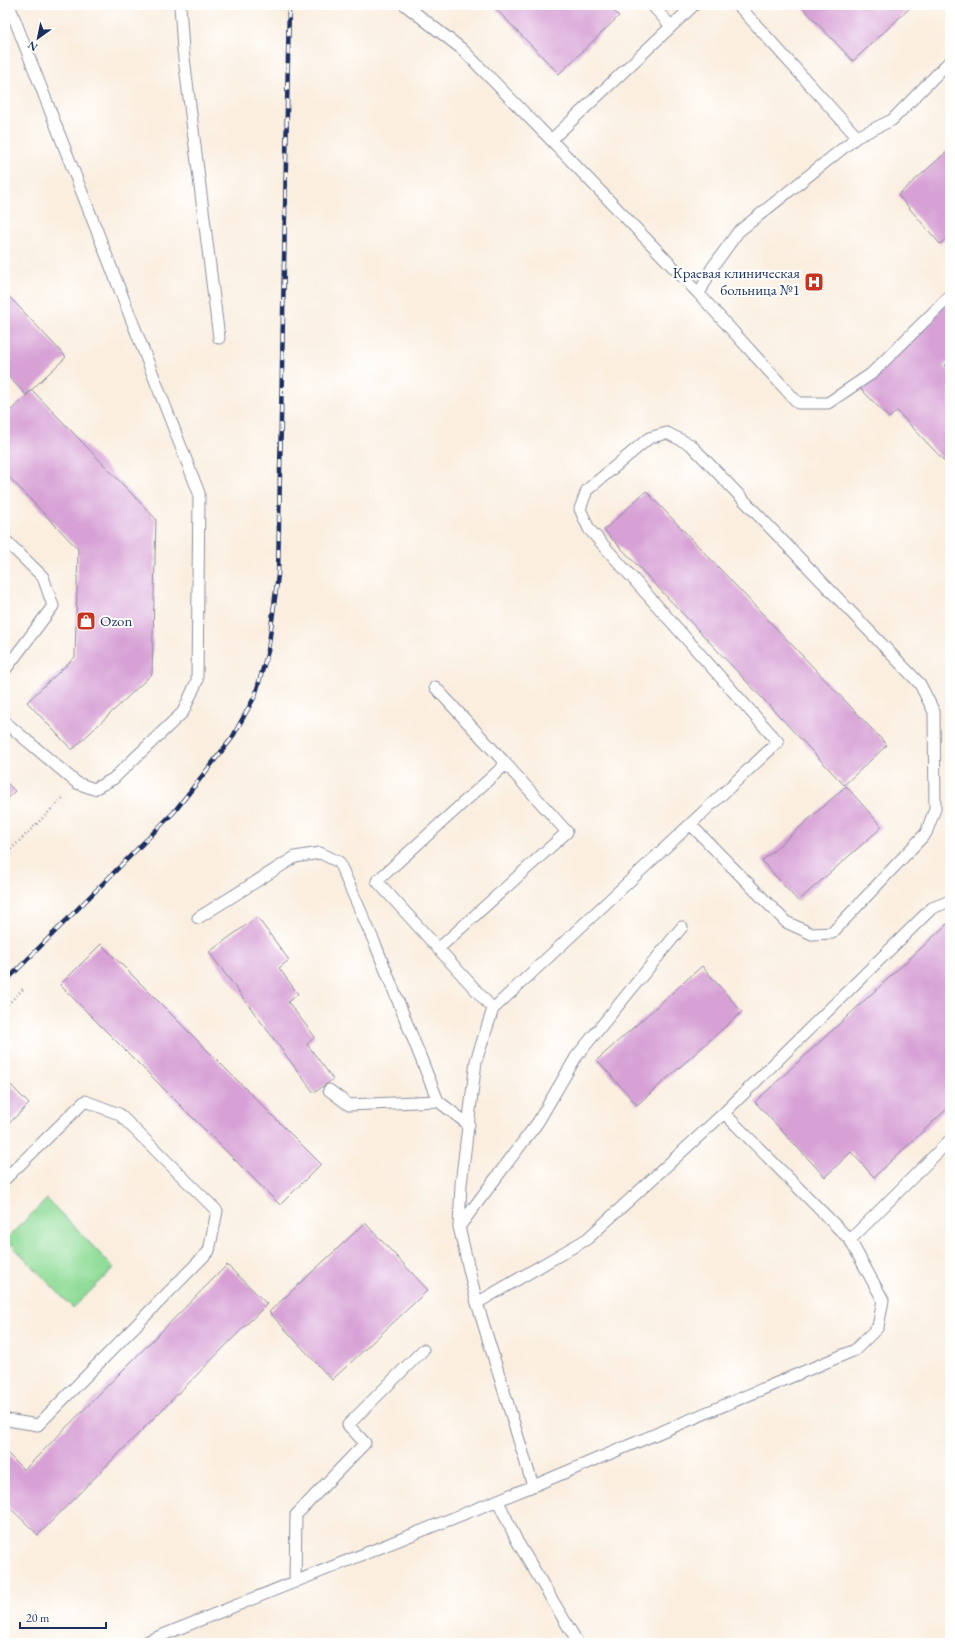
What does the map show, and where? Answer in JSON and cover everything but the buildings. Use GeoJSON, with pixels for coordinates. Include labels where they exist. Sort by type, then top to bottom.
{"type":"FeatureCollection","features":[{"type":"Feature","properties":{"kind":"lane"},"geometry":{"type":"LineString","coordinates":[[5,722],[77,783],[94,789],[113,779],[183,712],[197,681],[199,493],[9,5]]}},
{"type":"Feature","properties":{"kind":"lane"},"geometry":{"type":"LineString","coordinates":[[180,5],[183,50],[219,338]]}},
{"type":"Feature","properties":{"kind":"lane"},"geometry":{"type":"LineString","coordinates":[[405,5],[462,50],[551,140],[700,294],[798,403],[828,403],[870,374],[950,296]]}},
{"type":"Feature","properties":{"kind":"lane"},"geometry":{"type":"LineString","coordinates":[[652,5],[671,26]]}},
{"type":"Feature","properties":{"kind":"lane"},"geometry":{"type":"LineString","coordinates":[[551,140],[694,5]]}},
{"type":"Feature","properties":{"kind":"lane"},"geometry":{"type":"LineString","coordinates":[[738,5],[857,137]]}},
{"type":"Feature","properties":{"kind":"lane"},"geometry":{"type":"LineString","coordinates":[[700,294],[712,268],[738,232],[857,137],[892,120],[950,61]]}},
{"type":"Feature","properties":{"kind":"lane"},"geometry":{"type":"LineString","coordinates":[[532,1486],[477,1303],[459,1227],[461,1184],[476,1061],[493,1009],[778,742],[589,528],[580,509],[587,490],[649,438],[667,433],[691,445],[920,684],[934,712],[935,809],[926,833],[832,933],[812,934],[786,922],[691,825]]}},
{"type":"Feature","properties":{"kind":"lane"},"geometry":{"type":"LineString","coordinates":[[5,540],[43,577],[53,606],[5,670]]}},
{"type":"Feature","properties":{"kind":"lane"},"geometry":{"type":"LineString","coordinates":[[435,687],[567,832],[438,949]]}},
{"type":"Feature","properties":{"kind":"lane"},"geometry":{"type":"LineString","coordinates":[[493,1009],[377,881],[506,764]]}},
{"type":"Feature","properties":{"kind":"lane"},"geometry":{"type":"LineString","coordinates":[[198,918],[295,857],[320,853],[339,862],[376,946],[438,1101],[469,1125]]}},
{"type":"Feature","properties":{"kind":"lane"},"geometry":{"type":"LineString","coordinates":[[477,1303],[587,1239],[724,1113],[932,908],[950,901]]}},
{"type":"Feature","properties":{"kind":"lane"},"geometry":{"type":"LineString","coordinates":[[459,1227],[538,1122],[576,1057],[682,927]]}},
{"type":"Feature","properties":{"kind":"lane"},"geometry":{"type":"LineString","coordinates":[[329,1090],[349,1105],[438,1101]]}},
{"type":"Feature","properties":{"kind":"lane"},"geometry":{"type":"LineString","coordinates":[[5,1180],[85,1101],[119,1114],[217,1211],[209,1251],[38,1425],[7,1420],[5,1418]]}},
{"type":"Feature","properties":{"kind":"lane"},"geometry":{"type":"LineString","coordinates":[[143,1643],[498,1501],[855,1350],[878,1327],[883,1300],[850,1240],[724,1113]]}},
{"type":"Feature","properties":{"kind":"lane"},"geometry":{"type":"LineString","coordinates":[[850,1240],[950,1140]]}},
{"type":"Feature","properties":{"kind":"lane"},"geometry":{"type":"LineString","coordinates":[[295,1582],[296,1515],[365,1443],[348,1425],[423,1350]]}},
{"type":"Feature","properties":{"kind":"lane"},"geometry":{"type":"LineString","coordinates":[[498,1501],[517,1541],[578,1643]]}},
{"type":"Feature","properties":{"kind":"path"},"geometry":{"type":"LineString","coordinates":[[5,855],[77,783]]}},
{"type":"Feature","properties":{"kind":"path"},"geometry":{"type":"LineString","coordinates":[[5,1007],[23,989]]}},
{"type":"Feature","properties":{"kind":"green space"},"geometry":{"type":"Polygon","coordinates":[[[47,1199],[114,1268],[73,1308],[6,1239],[47,1199]]]}},
{"type":"Feature","properties":{"kind":"railway"},"geometry":{"type":"LineString","coordinates":[[5,982],[174,812],[232,738],[255,696],[268,651],[278,575],[289,5]]}},
{"type":"Feature","properties":{"kind":"place","name":"Краевая клиническая больница №1"},"geometry":{"type":"Point","coordinates":[814,282]}},
{"type":"Feature","properties":{"kind":"place","name":"Ozon"},"geometry":{"type":"Point","coordinates":[86,621]}}]}
